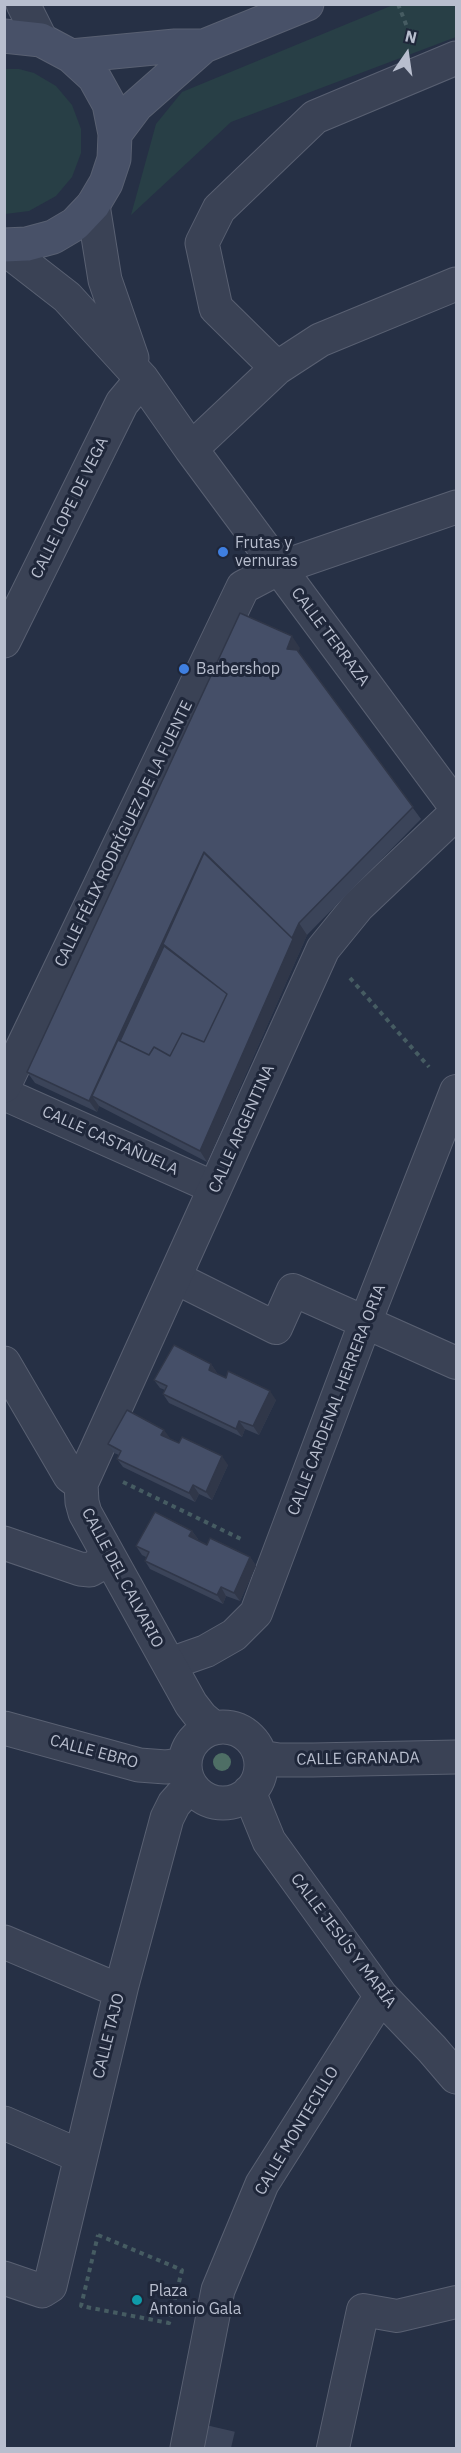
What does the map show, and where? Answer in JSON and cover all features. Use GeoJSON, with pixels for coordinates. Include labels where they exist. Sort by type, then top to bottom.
{"type":"FeatureCollection","features":[{"type":"Feature","properties":{"kind":"main road"},"geometry":{"type":"LineString","coordinates":[[115,134],[136,106],[204,46],[307,4]]}},
{"type":"Feature","properties":{"kind":"main road"},"geometry":{"type":"LineString","coordinates":[[4,36],[41,40],[71,56],[94,77],[109,104],[115,134],[114,159],[106,183],[93,205],[75,224],[52,237],[4,247]]}},
{"type":"Feature","properties":{"kind":"main road"},"geometry":{"type":"LineString","coordinates":[[71,56],[175,46],[204,46]]}},
{"type":"Feature","properties":{"kind":"street"},"geometry":{"type":"LineString","coordinates":[[24,4],[41,40]]}},
{"type":"Feature","properties":{"kind":"street"},"geometry":{"type":"LineString","coordinates":[[277,369],[216,308],[202,243],[219,209],[315,117],[456,58]]}},
{"type":"Feature","properties":{"kind":"street","name":"CALLE TERRAZA"},"geometry":{"type":"LineString","coordinates":[[93,205],[105,280],[127,348],[142,379]]}},
{"type":"Feature","properties":{"kind":"street","name":"CALLE TERRAZA"},"geometry":{"type":"LineString","coordinates":[[4,247],[67,297],[142,379],[191,449],[456,807]]}},
{"type":"Feature","properties":{"kind":"street"},"geometry":{"type":"LineString","coordinates":[[191,449],[277,369],[320,340],[455,287]]}},
{"type":"Feature","properties":{"kind":"street","name":"CALLE LOPE DE VEGA"},"geometry":{"type":"LineString","coordinates":[[4,641],[122,403],[142,379]]}},
{"type":"Feature","properties":{"kind":"street","name":"CALLE FÉLIX RODRÍGUEZ DE LA FUENTE"},"geometry":{"type":"LineString","coordinates":[[4,1086],[243,587],[279,568],[456,507]]}},
{"type":"Feature","properties":{"kind":"street","name":"CALLE ARGENTINA"},"geometry":{"type":"LineString","coordinates":[[85,1475],[323,949],[358,906],[456,813]]}},
{"type":"Feature","properties":{"kind":"street","name":"CALLE CARDENAL HERRERA ORIA"},"geometry":{"type":"LineString","coordinates":[[169,1664],[206,1651],[234,1635],[256,1613],[365,1323],[455,1093]]}},
{"type":"Feature","properties":{"kind":"street","name":"CALLE CASTAÑUELA"},"geometry":{"type":"LineString","coordinates":[[4,1094],[215,1188]]}},
{"type":"Feature","properties":{"kind":"street"},"geometry":{"type":"LineString","coordinates":[[176,1278],[276,1328],[293,1290],[456,1363]]}},
{"type":"Feature","properties":{"kind":"street","name":"CALLE DEL CALVARIO"},"geometry":{"type":"LineString","coordinates":[[4,1363],[70,1476],[85,1475],[82,1502],[85,1513],[191,1704],[214,1728]]}},
{"type":"Feature","properties":{"kind":"street"},"geometry":{"type":"LineString","coordinates":[[4,1543],[80,1569],[90,1570],[97,1566],[107,1554]]}},
{"type":"Feature","properties":{"kind":"street"},"geometry":{"type":"LineString","coordinates":[[226,1727],[237,1730],[248,1737],[260,1757],[259,1776],[249,1792],[240,1798],[219,1803],[209,1800],[188,1775],[187,1752],[202,1733],[214,1728],[226,1727]]}},
{"type":"Feature","properties":{"kind":"street","name":"CALLE EBRO"},"geometry":{"type":"LineString","coordinates":[[4,1728],[139,1765],[166,1767],[188,1775]]}},
{"type":"Feature","properties":{"kind":"street","name":"CALLE GRANADA"},"geometry":{"type":"LineString","coordinates":[[260,1757],[302,1760],[456,1757]]}},
{"type":"Feature","properties":{"kind":"street","name":"CALLE TAJO"},"geometry":{"type":"LineString","coordinates":[[4,2278],[42,2291],[50,2286],[122,1985],[167,1818],[188,1775]]}},
{"type":"Feature","properties":{"kind":"street","name":"CALLE JESÚS Y MARÍA"},"geometry":{"type":"LineString","coordinates":[[249,1792],[269,1841],[381,1996],[444,2053],[456,2078]]}},
{"type":"Feature","properties":{"kind":"street"},"geometry":{"type":"LineString","coordinates":[[4,1942],[106,1985],[122,1985]]}},
{"type":"Feature","properties":{"kind":"street","name":"CALLE MONTECILLO"},"geometry":{"type":"LineString","coordinates":[[192,2442],[218,2290],[262,2184],[381,1996]]}},
{"type":"Feature","properties":{"kind":"street"},"geometry":{"type":"LineString","coordinates":[[4,2123],[73,2152],[80,2159]]}},
{"type":"Feature","properties":{"kind":"street"},"geometry":{"type":"LineString","coordinates":[[333,2448],[363,2310],[397,2316],[456,2302]]}},
{"type":"Feature","properties":{"kind":"path"},"geometry":{"type":"LineString","coordinates":[[398,4],[413,42]]}},
{"type":"Feature","properties":{"kind":"path"},"geometry":{"type":"LineString","coordinates":[[323,949],[455,1093]]}},
{"type":"Feature","properties":{"kind":"path"},"geometry":{"type":"LineString","coordinates":[[85,1475],[277,1557]]}},
{"type":"Feature","properties":{"kind":"path"},"geometry":{"type":"LineString","coordinates":[[98,2235],[182,2270],[169,2323],[81,2307],[98,2235]]}},
{"type":"Feature","properties":{"kind":"shaded area"},"geometry":{"type":"Polygon","coordinates":[[[393,5],[456,5],[456,37],[231,122],[131,215],[156,124],[182,92],[393,5]]]}},
{"type":"Feature","properties":{"kind":"shaded area"},"geometry":{"type":"Polygon","coordinates":[[[5,69],[19,69],[34,73],[56,86],[72,105],[81,129],[81,153],[72,177],[56,196],[29,211],[5,214],[5,69]]]}},
{"type":"Feature","properties":{"kind":"building"},"geometry":{"type":"Polygon","coordinates":[[[240,613],[292,636],[287,649],[297,650],[413,807],[299,923],[292,938],[204,852],[89,1101],[27,1072],[240,613]]]}},
{"type":"Feature","properties":{"kind":"building"},"geometry":{"type":"Polygon","coordinates":[[[204,853],[293,939],[200,1151],[92,1096],[118,1040],[149,1055],[154,1047],[170,1056],[182,1033],[204,1042],[227,994],[163,944],[204,853]]]}},
{"type":"Feature","properties":{"kind":"building"},"geometry":{"type":"Polygon","coordinates":[[[164,946],[227,994],[204,1042],[182,1033],[170,1056],[154,1047],[149,1055],[120,1041],[164,946]]]}},
{"type":"Feature","properties":{"kind":"building"},"geometry":{"type":"Polygon","coordinates":[[[174,1345],[211,1364],[209,1370],[226,1378],[228,1371],[270,1391],[253,1426],[239,1421],[236,1429],[163,1394],[167,1386],[154,1380],[174,1345]]]}},
{"type":"Feature","properties":{"kind":"building"},"geometry":{"type":"Polygon","coordinates":[[[127,1410],[164,1430],[161,1435],[179,1443],[182,1437],[222,1456],[206,1492],[193,1485],[189,1493],[117,1459],[121,1451],[108,1444],[127,1410]]]}},
{"type":"Feature","properties":{"kind":"building"},"geometry":{"type":"Polygon","coordinates":[[[155,1512],[192,1531],[189,1536],[207,1545],[210,1538],[250,1557],[234,1593],[221,1587],[217,1595],[145,1561],[149,1552],[136,1546],[155,1512]]]}},
{"type":"Feature","properties":{"kind":"tunnel"},"geometry":{"type":"LineString","coordinates":[[200,2440],[234,2448]]}},
{"type":"Feature","properties":{"kind":"place","name":"Frutas y vernuras"},"geometry":{"type":"Point","coordinates":[223,552]}},
{"type":"Feature","properties":{"kind":"place","name":"Barbershop"},"geometry":{"type":"Point","coordinates":[184,669]}},
{"type":"Feature","properties":{"kind":"place","name":"Plaza Antonio Gala"},"geometry":{"type":"Point","coordinates":[137,2300]}}]}
